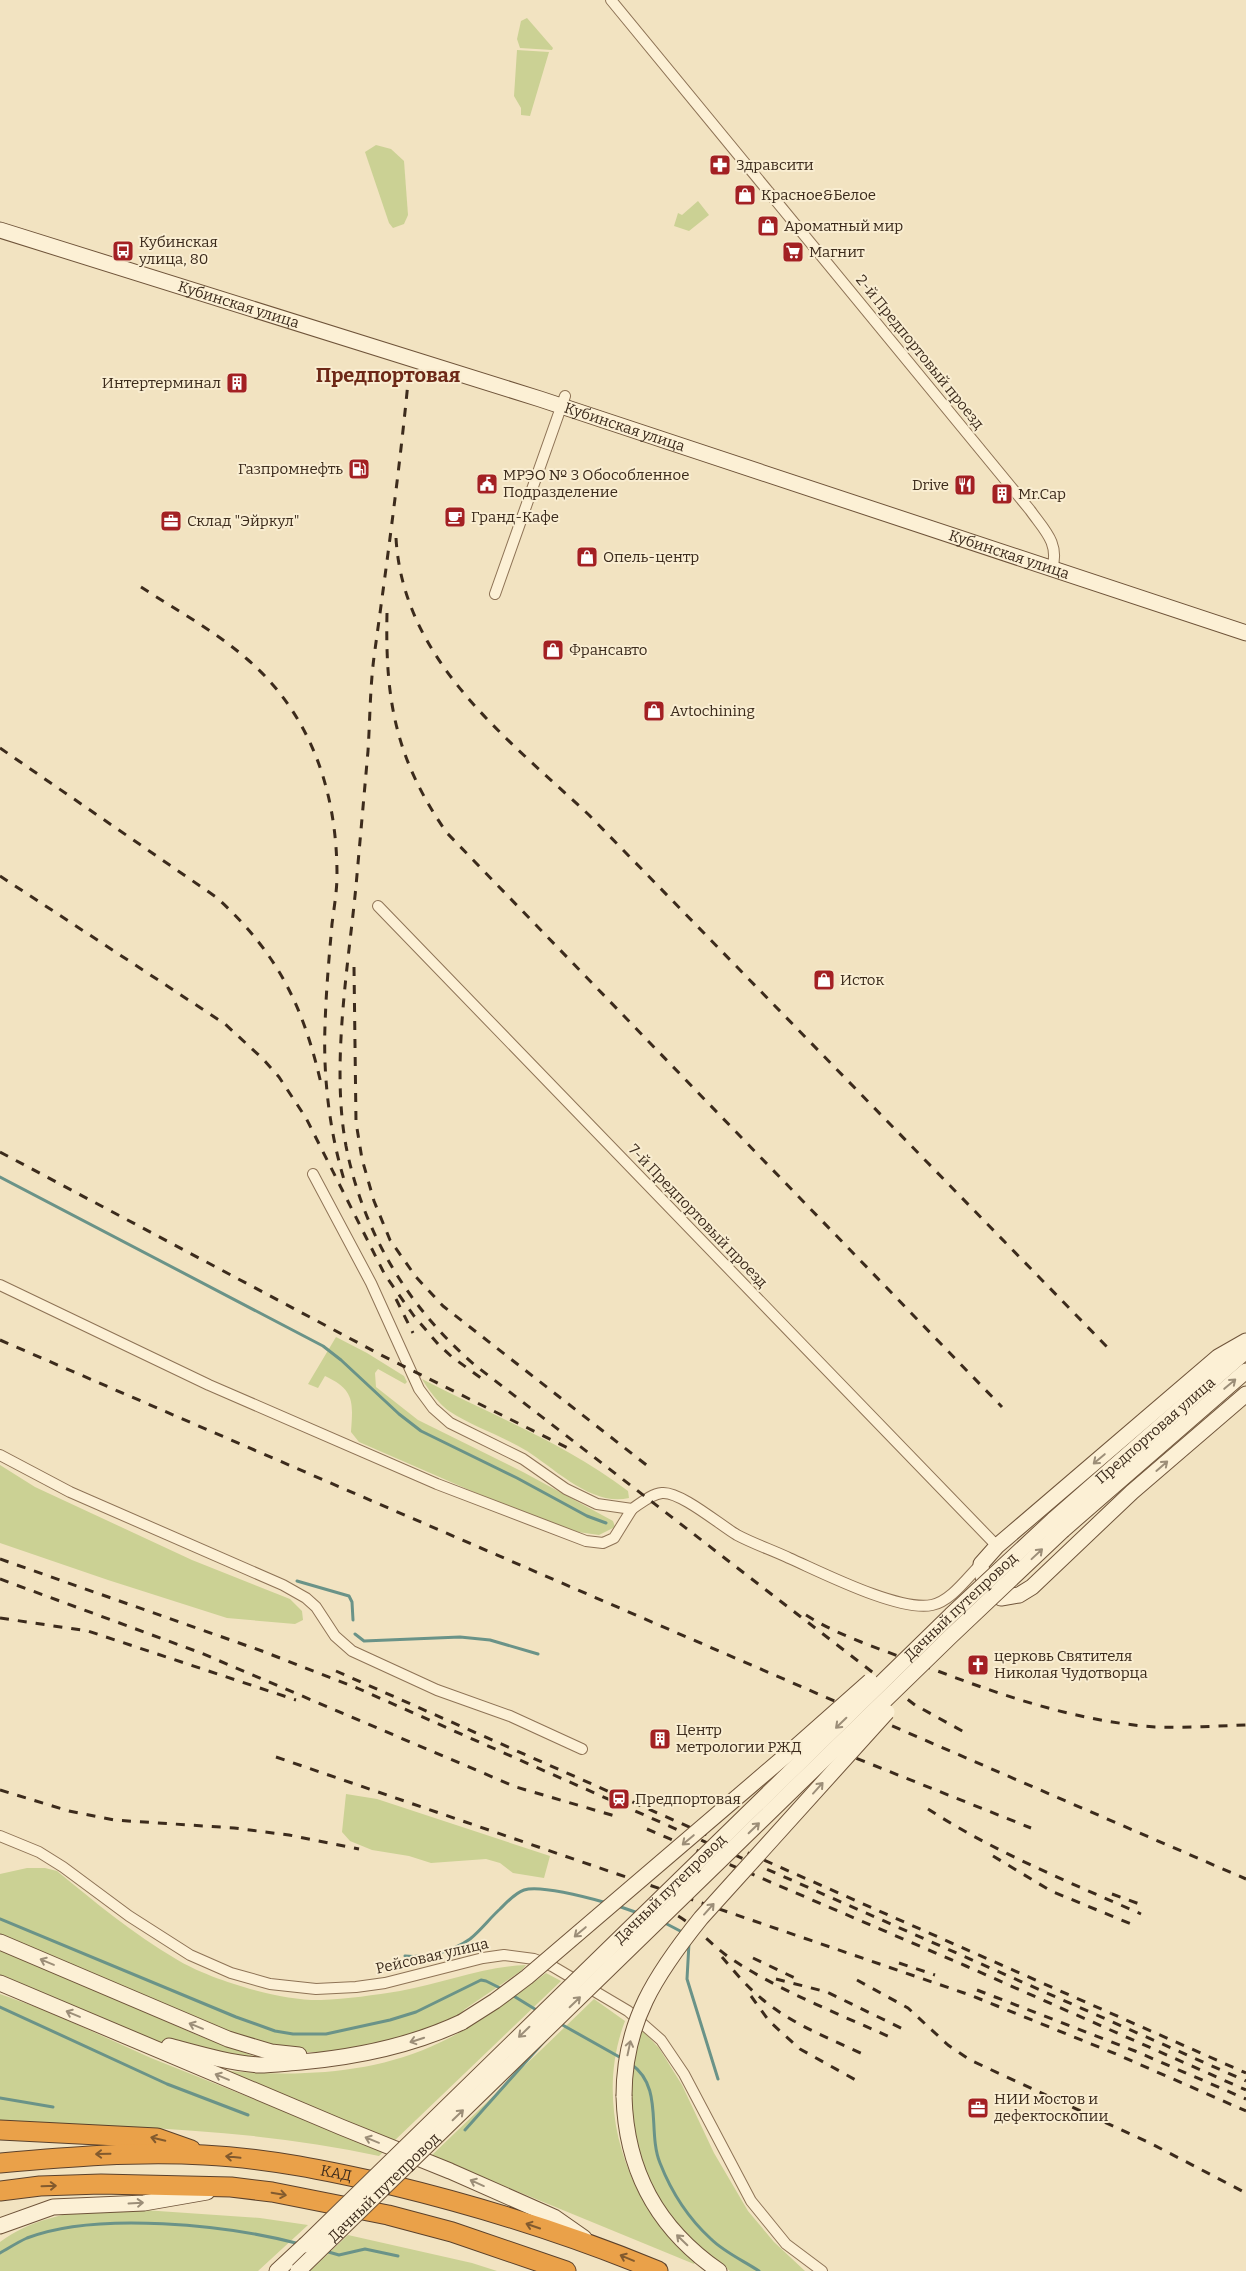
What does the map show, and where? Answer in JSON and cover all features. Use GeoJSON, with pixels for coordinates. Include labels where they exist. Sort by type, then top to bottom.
{"type":"FeatureCollection","features":[{"type":"Feature","properties":{"kind":"highway"},"geometry":{"type":"LineString","coordinates":[[0,2130],[157,2138],[204,2154]]}},
{"type":"Feature","properties":{"kind":"highway","name":"КАД"},"geometry":{"type":"LineString","coordinates":[[0,2163],[97,2154],[204,2154],[316,2167],[457,2201],[596,2247],[658,2271]]}},
{"type":"Feature","properties":{"kind":"highway","name":"КАД"},"geometry":{"type":"LineString","coordinates":[[0,2191],[40,2186],[101,2184],[231,2187],[289,2195],[388,2215],[452,2232],[566,2271]]}},
{"type":"Feature","properties":{"kind":"main road","name":"Кубинская улица"},"geometry":{"type":"LineString","coordinates":[[0,219],[564,401],[1054,564],[1246,633]]}},
{"type":"Feature","properties":{"kind":"main road","name":"Кубинская улица"},"geometry":{"type":"LineString","coordinates":[[0,230],[564,401]]}},
{"type":"Feature","properties":{"kind":"main road","name":"Кубинская улица"},"geometry":{"type":"LineString","coordinates":[[1054,564],[1246,622]]}},
{"type":"Feature","properties":{"kind":"main road"},"geometry":{"type":"LineString","coordinates":[[1246,1341],[1218,1357],[997,1546],[981,1564],[982,1579],[1001,1598],[1019,1595],[1032,1588],[1132,1492],[1246,1394]]}},
{"type":"Feature","properties":{"kind":"main road","name":"Предпортовая улица"},"geometry":{"type":"LineString","coordinates":[[1070,1514],[1246,1351]]}},
{"type":"Feature","properties":{"kind":"main road","name":"Предпортовая улица"},"geometry":{"type":"LineString","coordinates":[[1070,1514],[1246,1371]]}},
{"type":"Feature","properties":{"kind":"main road","name":"Дачный путепровод"},"geometry":{"type":"LineString","coordinates":[[277,2271],[951,1615],[1070,1514]]}},
{"type":"Feature","properties":{"kind":"main road","name":"Дачный путепровод"},"geometry":{"type":"LineString","coordinates":[[298,2271],[951,1636],[1070,1514]]}},
{"type":"Feature","properties":{"kind":"main road"},"geometry":{"type":"LineString","coordinates":[[118,2033],[214,2058],[259,2065],[328,2060],[393,2048],[436,2034],[462,2022],[495,2001],[527,1977],[790,1752],[907,1649],[951,1615]]}},
{"type":"Feature","properties":{"kind":"main road"},"geometry":{"type":"LineString","coordinates":[[719,2271],[701,2259],[678,2236],[651,2200],[640,2179],[631,2155],[624,2124],[624,2096],[626,2064],[638,2013],[657,1976],[674,1951],[701,1918],[937,1659],[951,1636]]}},
{"type":"Feature","properties":{"kind":"main road"},"geometry":{"type":"LineString","coordinates":[[0,1942],[228,2039],[271,2052],[328,2060]]}},
{"type":"Feature","properties":{"kind":"main road"},"geometry":{"type":"LineString","coordinates":[[0,1983],[545,2213],[596,2247]]}},
{"type":"Feature","properties":{"kind":"main road"},"geometry":{"type":"LineString","coordinates":[[0,2226],[53,2207],[144,2203],[231,2187]]}},
{"type":"Feature","properties":{"kind":"street","name":"2-й Предпортовый проезд"},"geometry":{"type":"LineString","coordinates":[[611,0],[1030,510],[1054,544],[1054,564]]}},
{"type":"Feature","properties":{"kind":"street"},"geometry":{"type":"LineString","coordinates":[[495,594],[564,401]]}},
{"type":"Feature","properties":{"kind":"street","name":"7-й Предпортовый проезд"},"geometry":{"type":"LineString","coordinates":[[378,906],[997,1546]]}},
{"type":"Feature","properties":{"kind":"street"},"geometry":{"type":"LineString","coordinates":[[313,1174],[371,1284],[419,1389],[433,1408],[450,1423],[523,1459],[566,1489],[597,1504],[632,1510]]}},
{"type":"Feature","properties":{"kind":"street"},"geometry":{"type":"LineString","coordinates":[[0,1285],[209,1385],[437,1484],[586,1541],[603,1543],[614,1538],[632,1510],[646,1499],[663,1493],[681,1498],[738,1535],[842,1582],[887,1599],[918,1606],[933,1605],[948,1597],[981,1564]]}},
{"type":"Feature","properties":{"kind":"street"},"geometry":{"type":"LineString","coordinates":[[0,1455],[70,1492],[283,1585],[306,1598],[316,1607],[334,1636],[352,1651],[437,1690],[510,1716],[582,1749]]}},
{"type":"Feature","properties":{"kind":"street","name":"Рейсовая улица"},"geometry":{"type":"LineString","coordinates":[[0,1836],[39,1852],[63,1867],[129,1916],[190,1955],[231,1973],[270,1984],[316,1989],[356,1988],[385,1983],[483,1958],[504,1955],[534,1959],[552,1966],[628,2011],[661,2040],[684,2074],[751,2201],[786,2244],[822,2271]]}},
{"type":"Feature","properties":{"kind":"green space"},"geometry":{"type":"Polygon","coordinates":[[[527,18],[553,48],[552,50],[520,48],[517,39],[521,21],[527,18]]]}},
{"type":"Feature","properties":{"kind":"green space"},"geometry":{"type":"Polygon","coordinates":[[[517,50],[549,52],[530,116],[521,115],[521,108],[514,96],[517,50]]]}},
{"type":"Feature","properties":{"kind":"green space"},"geometry":{"type":"Polygon","coordinates":[[[376,145],[391,149],[404,161],[408,215],[404,224],[393,228],[389,223],[365,152],[376,145]]]}},
{"type":"Feature","properties":{"kind":"green space"},"geometry":{"type":"Polygon","coordinates":[[[698,201],[709,215],[689,231],[674,226],[678,213],[682,215],[698,201]]]}},
{"type":"Feature","properties":{"kind":"green space"},"geometry":{"type":"Polygon","coordinates":[[[336,1337],[367,1353],[404,1376],[407,1382],[405,1384],[378,1369],[375,1373],[376,1387],[418,1420],[523,1472],[613,1521],[615,1527],[599,1535],[578,1532],[515,1510],[359,1442],[351,1432],[352,1405],[347,1392],[342,1386],[325,1376],[318,1388],[308,1384],[336,1337]]]}},
{"type":"Feature","properties":{"kind":"green space"},"geometry":{"type":"Polygon","coordinates":[[[422,1379],[527,1430],[579,1458],[628,1491],[629,1498],[615,1499],[602,1497],[575,1485],[527,1451],[449,1411],[434,1396],[422,1379]]]}},
{"type":"Feature","properties":{"kind":"green space"},"geometry":{"type":"Polygon","coordinates":[[[0,1465],[35,1487],[192,1560],[290,1599],[302,1611],[303,1620],[295,1624],[227,1618],[0,1543],[0,1465]]]}},
{"type":"Feature","properties":{"kind":"green space"},"geometry":{"type":"Polygon","coordinates":[[[346,1794],[377,1799],[550,1856],[544,1878],[513,1873],[500,1863],[486,1859],[431,1863],[409,1856],[372,1850],[350,1841],[342,1832],[346,1794]]]}},
{"type":"Feature","properties":{"kind":"green space"},"geometry":{"type":"Polygon","coordinates":[[[27,1868],[45,1868],[57,1871],[129,1928],[190,1967],[246,1988],[286,1997],[321,2000],[371,1995],[416,1988],[509,1966],[526,1965],[521,1971],[465,2009],[458,2016],[392,2042],[329,2052],[293,2052],[267,2047],[0,1935],[0,1874],[27,1868]]]}},
{"type":"Feature","properties":{"kind":"green space"},"geometry":{"type":"Polygon","coordinates":[[[0,1948],[197,2035],[259,2058],[206,2053],[173,2046],[122,2029],[73,2009],[0,1977],[0,1948]]]}},
{"type":"Feature","properties":{"kind":"green space"},"geometry":{"type":"Polygon","coordinates":[[[546,1973],[561,1981],[392,2143],[229,2074],[229,2071],[283,2074],[337,2071],[364,2067],[416,2053],[441,2042],[482,2019],[546,1973]]]}},
{"type":"Feature","properties":{"kind":"green space"},"geometry":{"type":"Polygon","coordinates":[[[0,1994],[47,2011],[151,2058],[384,2151],[379,2156],[285,2140],[191,2130],[0,2123],[0,1994]]]}},
{"type":"Feature","properties":{"kind":"green space"},"geometry":{"type":"Polygon","coordinates":[[[594,1999],[625,2021],[616,2053],[613,2086],[615,2119],[622,2152],[634,2183],[651,2212],[672,2238],[696,2260],[694,2264],[431,2156],[594,1999]]]}},
{"type":"Feature","properties":{"kind":"green space"},"geometry":{"type":"Polygon","coordinates":[[[640,2028],[659,2048],[682,2085],[714,2153],[748,2211],[774,2242],[805,2271],[730,2271],[686,2238],[656,2200],[631,2138],[629,2073],[640,2028]]]}},
{"type":"Feature","properties":{"kind":"green space"},"geometry":{"type":"Polygon","coordinates":[[[100,2207],[260,2218],[308,2225],[258,2271],[0,2271],[0,2242],[12,2234],[48,2219],[100,2207]]]}},
{"type":"Feature","properties":{"kind":"green space"},"geometry":{"type":"Polygon","coordinates":[[[348,2235],[472,2263],[497,2271],[310,2271],[348,2235]]]}},
{"type":"Feature","properties":{"kind":"waterway"},"geometry":{"type":"LineString","coordinates":[[0,1177],[323,1346],[341,1360],[399,1414],[421,1431],[517,1478],[587,1516],[606,1523]]}},
{"type":"Feature","properties":{"kind":"waterway"},"geometry":{"type":"LineString","coordinates":[[297,1581],[349,1596],[352,1602],[353,1620]]}},
{"type":"Feature","properties":{"kind":"waterway"},"geometry":{"type":"LineString","coordinates":[[355,1634],[364,1641],[460,1637],[490,1640],[538,1654]]}},
{"type":"Feature","properties":{"kind":"waterway"},"geometry":{"type":"LineString","coordinates":[[405,1956],[439,1953],[463,1944],[511,1898],[524,1890],[542,1889],[577,1895],[607,1903]]}},
{"type":"Feature","properties":{"kind":"waterway"},"geometry":{"type":"LineString","coordinates":[[618,1906],[638,1913]]}},
{"type":"Feature","properties":{"kind":"waterway"},"geometry":{"type":"LineString","coordinates":[[0,1919],[236,2017],[275,2031],[293,2034],[326,2034],[390,2020],[416,2012],[481,1980],[502,1989]]}},
{"type":"Feature","properties":{"kind":"waterway"},"geometry":{"type":"LineString","coordinates":[[663,1922],[684,1933]]}},
{"type":"Feature","properties":{"kind":"waterway"},"geometry":{"type":"LineString","coordinates":[[689,1943],[687,1979],[718,2079]]}},
{"type":"Feature","properties":{"kind":"waterway"},"geometry":{"type":"LineString","coordinates":[[512,1995],[538,2011]]}},
{"type":"Feature","properties":{"kind":"waterway"},"geometry":{"type":"LineString","coordinates":[[0,2007],[167,2084],[248,2115]]}},
{"type":"Feature","properties":{"kind":"waterway"},"geometry":{"type":"LineString","coordinates":[[559,2023],[623,2059]]}},
{"type":"Feature","properties":{"kind":"waterway"},"geometry":{"type":"LineString","coordinates":[[465,2130],[548,2037]]}},
{"type":"Feature","properties":{"kind":"waterway"},"geometry":{"type":"LineString","coordinates":[[631,2064],[648,2085],[653,2110],[656,2151],[664,2173],[675,2194],[695,2223],[716,2244],[759,2271]]}},
{"type":"Feature","properties":{"kind":"waterway"},"geometry":{"type":"LineString","coordinates":[[0,2098],[53,2107]]}},
{"type":"Feature","properties":{"kind":"waterway"},"geometry":{"type":"LineString","coordinates":[[0,2253],[27,2238],[56,2230],[89,2225],[125,2223],[163,2224],[237,2231],[300,2244]]}},
{"type":"Feature","properties":{"kind":"waterway"},"geometry":{"type":"LineString","coordinates":[[325,2251],[339,2255],[365,2249],[398,2256]]}},
{"type":"Feature","properties":{"kind":"railway"},"geometry":{"type":"LineString","coordinates":[[409,372],[373,669],[368,751],[340,1050],[340,1083],[346,1146],[364,1209],[392,1267],[410,1294],[430,1320],[476,1366],[915,1705],[964,1732]]}},
{"type":"Feature","properties":{"kind":"railway"},"geometry":{"type":"LineString","coordinates":[[396,538],[403,582],[418,622],[439,659],[464,694],[525,757],[589,815],[1112,1352]]}},
{"type":"Feature","properties":{"kind":"railway"},"geometry":{"type":"LineString","coordinates":[[141,587],[209,630],[247,659],[288,704],[304,730],[316,756],[332,814],[336,844],[337,881],[327,988],[325,1066],[332,1127],[346,1186]]}},
{"type":"Feature","properties":{"kind":"railway"},"geometry":{"type":"LineString","coordinates":[[387,613],[388,674],[397,729],[405,755],[416,780],[447,833],[1002,1407]]}},
{"type":"Feature","properties":{"kind":"railway"},"geometry":{"type":"LineString","coordinates":[[0,748],[216,897],[238,918],[256,939],[286,983],[307,1032],[322,1088]]}},
{"type":"Feature","properties":{"kind":"railway"},"geometry":{"type":"LineString","coordinates":[[0,876],[225,1024],[263,1059],[279,1077],[306,1118],[385,1275],[414,1316],[438,1344],[452,1357],[481,1378]]}},
{"type":"Feature","properties":{"kind":"railway"},"geometry":{"type":"LineString","coordinates":[[354,967],[356,1122],[362,1159],[374,1201],[390,1240],[416,1277],[443,1306],[649,1467]]}},
{"type":"Feature","properties":{"kind":"railway"},"geometry":{"type":"LineString","coordinates":[[0,1152],[381,1355],[574,1451]]}},
{"type":"Feature","properties":{"kind":"railway"},"geometry":{"type":"LineString","coordinates":[[396,1299],[413,1333]]}},
{"type":"Feature","properties":{"kind":"railway"},"geometry":{"type":"LineString","coordinates":[[0,1340],[1246,1879]]}},
{"type":"Feature","properties":{"kind":"railway"},"geometry":{"type":"LineString","coordinates":[[0,1559],[262,1651],[357,1688],[1246,2081]]}},
{"type":"Feature","properties":{"kind":"railway"},"geometry":{"type":"LineString","coordinates":[[0,1579],[201,1653],[516,1787],[615,1816]]}},
{"type":"Feature","properties":{"kind":"railway"},"geometry":{"type":"LineString","coordinates":[[806,1615],[873,1647],[1002,1694],[1062,1712],[1093,1719],[1155,1727],[1246,1725]]}},
{"type":"Feature","properties":{"kind":"railway"},"geometry":{"type":"LineString","coordinates":[[0,1618],[88,1631],[296,1700]]}},
{"type":"Feature","properties":{"kind":"railway"},"geometry":{"type":"LineString","coordinates":[[336,1671],[1246,2073]]}},
{"type":"Feature","properties":{"kind":"railway"},"geometry":{"type":"LineString","coordinates":[[823,1745],[1031,1828]]}},
{"type":"Feature","properties":{"kind":"railway"},"geometry":{"type":"LineString","coordinates":[[276,1757],[970,1995],[1116,2054],[1246,2111]]}},
{"type":"Feature","properties":{"kind":"railway"},"geometry":{"type":"LineString","coordinates":[[0,1790],[69,1811],[114,1820],[234,1828],[289,1835],[359,1849]]}},
{"type":"Feature","properties":{"kind":"railway"},"geometry":{"type":"LineString","coordinates":[[928,1809],[1005,1853],[1141,1914]]}},
{"type":"Feature","properties":{"kind":"railway"},"geometry":{"type":"LineString","coordinates":[[647,1829],[966,1966],[1246,2090]]}},
{"type":"Feature","properties":{"kind":"railway"},"geometry":{"type":"LineString","coordinates":[[993,1856],[1051,1891],[1136,1926]]}},
{"type":"Feature","properties":{"kind":"railway"},"geometry":{"type":"LineString","coordinates":[[1112,1894],[1145,1906]]}},
{"type":"Feature","properties":{"kind":"railway"},"geometry":{"type":"LineString","coordinates":[[662,1908],[683,1919],[733,1960],[752,1972],[811,2002],[892,2038]]}},
{"type":"Feature","properties":{"kind":"railway"},"geometry":{"type":"LineString","coordinates":[[722,1957],[751,1989],[774,2008],[813,2031],[867,2056]]}},
{"type":"Feature","properties":{"kind":"railway"},"geometry":{"type":"LineString","coordinates":[[753,1958],[797,1979]]}},
{"type":"Feature","properties":{"kind":"railway"},"geometry":{"type":"LineString","coordinates":[[899,1963],[935,1975]]}},
{"type":"Feature","properties":{"kind":"railway"},"geometry":{"type":"LineString","coordinates":[[776,1979],[827,1992],[905,2030]]}},
{"type":"Feature","properties":{"kind":"railway"},"geometry":{"type":"LineString","coordinates":[[857,1980],[908,2008],[948,2045],[970,2060],[1150,2143],[1246,2193]]}},
{"type":"Feature","properties":{"kind":"railway"},"geometry":{"type":"LineString","coordinates":[[977,1990],[1135,2051],[1246,2099]]}},
{"type":"Feature","properties":{"kind":"railway"},"geometry":{"type":"LineString","coordinates":[[751,1996],[769,2021],[800,2049],[861,2083]]}},
{"type":"Feature","properties":{"kind":"place","name":"Здравсити"},"geometry":{"type":"Point","coordinates":[720,165]}},
{"type":"Feature","properties":{"kind":"place","name":"Красное&Белое"},"geometry":{"type":"Point","coordinates":[745,195]}},
{"type":"Feature","properties":{"kind":"place","name":"Ароматный мир"},"geometry":{"type":"Point","coordinates":[768,226]}},
{"type":"Feature","properties":{"kind":"place","name":"Кубинская улица, 80"},"geometry":{"type":"Point","coordinates":[123,251]}},
{"type":"Feature","properties":{"kind":"place","name":"Магнит"},"geometry":{"type":"Point","coordinates":[793,252]}},
{"type":"Feature","properties":{"kind":"place","name":"Интертерминал"},"geometry":{"type":"Point","coordinates":[237,383]}},
{"type":"Feature","properties":{"kind":"place","name":"Газпромнефть"},"geometry":{"type":"Point","coordinates":[359,469]}},
{"type":"Feature","properties":{"kind":"place","name":"МРЭО № 3 Обособленное Подразделение"},"geometry":{"type":"Point","coordinates":[487,484]}},
{"type":"Feature","properties":{"kind":"place","name":"Drive"},"geometry":{"type":"Point","coordinates":[965,485]}},
{"type":"Feature","properties":{"kind":"place","name":"Mr.Cap"},"geometry":{"type":"Point","coordinates":[1002,494]}},
{"type":"Feature","properties":{"kind":"place","name":"Гранд-Кафе"},"geometry":{"type":"Point","coordinates":[455,517]}},
{"type":"Feature","properties":{"kind":"place","name":"Склад \"Эйркул\""},"geometry":{"type":"Point","coordinates":[171,521]}},
{"type":"Feature","properties":{"kind":"place","name":"Опель-центр"},"geometry":{"type":"Point","coordinates":[587,557]}},
{"type":"Feature","properties":{"kind":"place","name":"Франсавто"},"geometry":{"type":"Point","coordinates":[553,650]}},
{"type":"Feature","properties":{"kind":"place","name":"Avtochining"},"geometry":{"type":"Point","coordinates":[654,711]}},
{"type":"Feature","properties":{"kind":"place","name":"Исток"},"geometry":{"type":"Point","coordinates":[824,980]}},
{"type":"Feature","properties":{"kind":"place","name":"церковь Святителя Николая Чудотворца"},"geometry":{"type":"Point","coordinates":[978,1665]}},
{"type":"Feature","properties":{"kind":"place","name":"Центр метрологии РЖД"},"geometry":{"type":"Point","coordinates":[660,1739]}},
{"type":"Feature","properties":{"kind":"place","name":"Предпортовая"},"geometry":{"type":"Point","coordinates":[619,1799]}},
{"type":"Feature","properties":{"kind":"place","name":"НИИ мостов и дефектоскопии"},"geometry":{"type":"Point","coordinates":[978,2108]}},
{"type":"Feature","properties":{"kind":"district","name":"Предпортовая"},"geometry":{"type":"Point","coordinates":[388,375]}}]}
